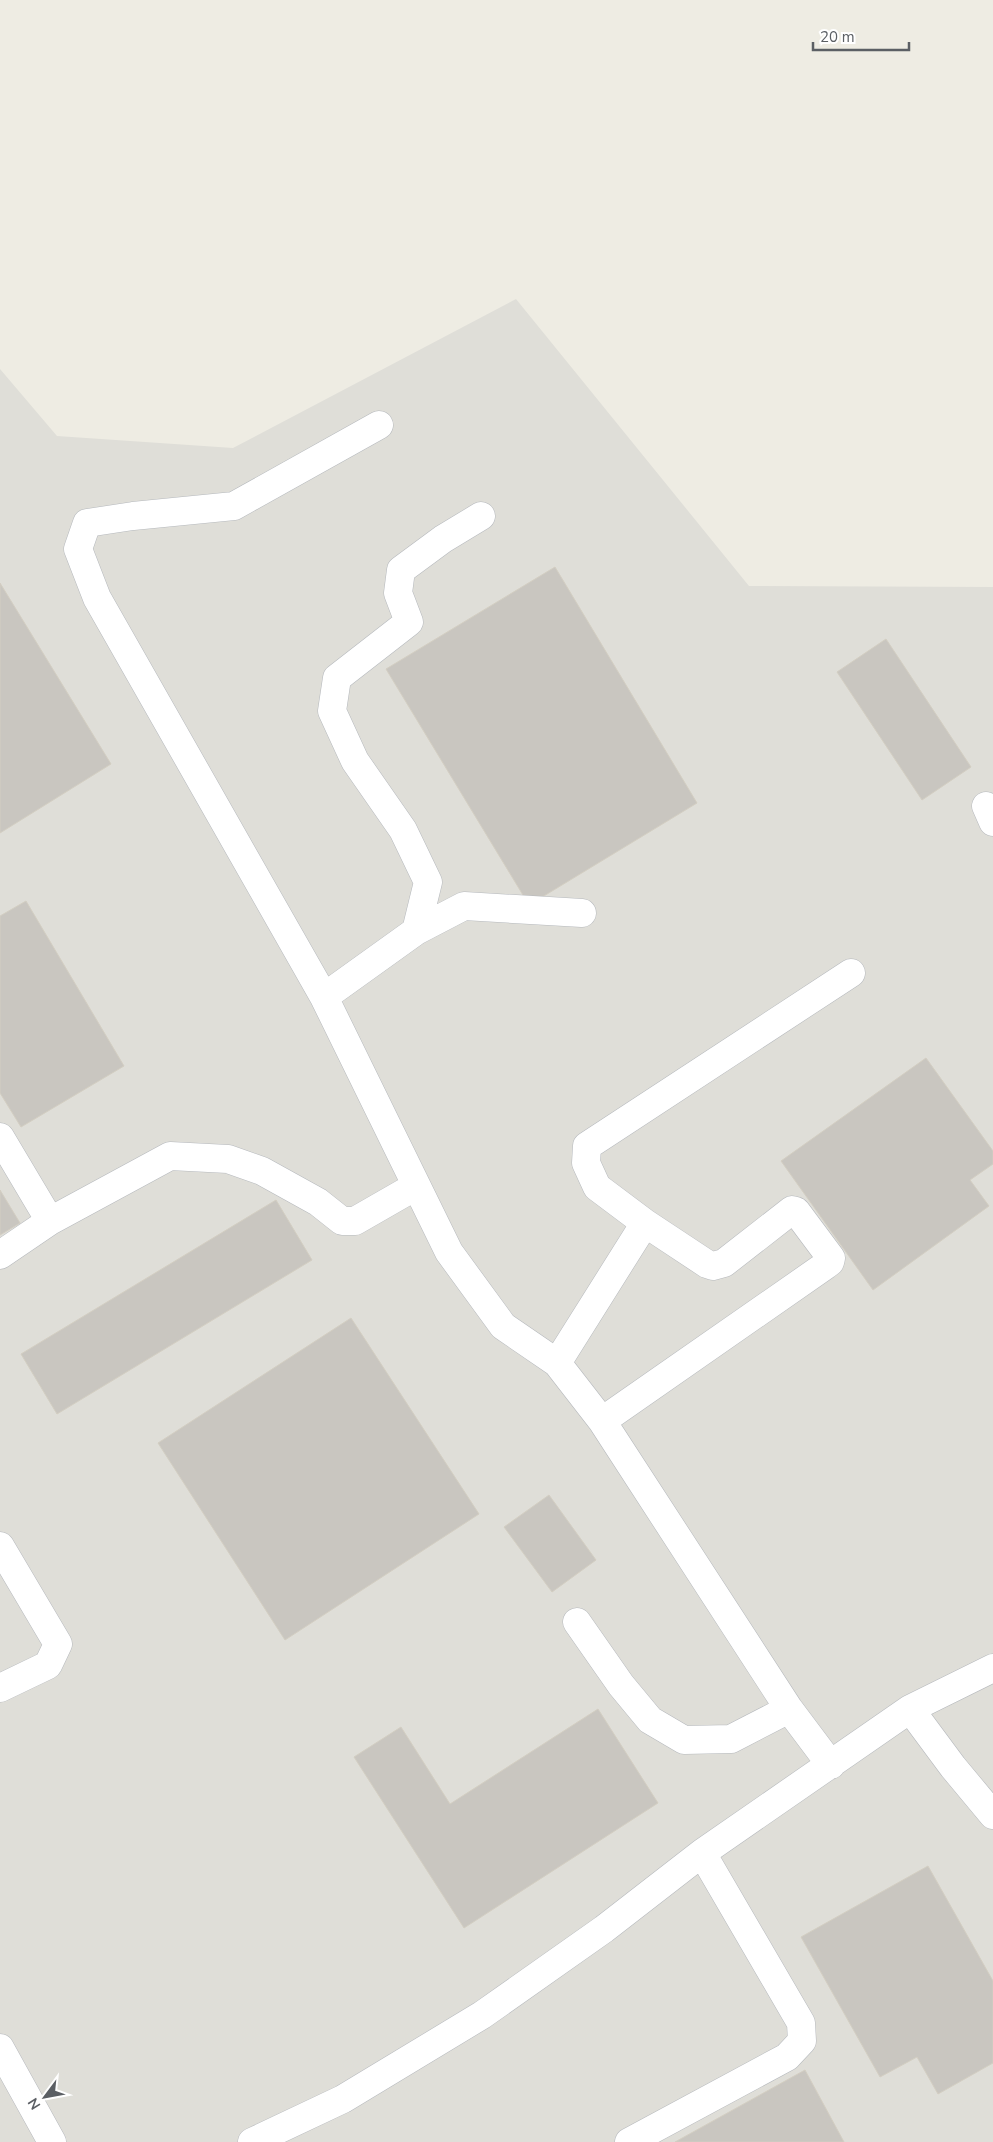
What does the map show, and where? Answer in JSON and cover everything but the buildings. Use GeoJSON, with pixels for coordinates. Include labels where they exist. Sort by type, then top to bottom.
{"type":"FeatureCollection","features":[{"type":"Feature","properties":{"kind":"street"},"geometry":{"type":"LineString","coordinates":[[378,425],[234,506],[133,516],[87,523],[78,549],[96,598],[324,997],[449,1252],[503,1326],[556,1363],[602,1420],[789,1709],[831,1765]]}},
{"type":"Feature","properties":{"kind":"street"},"geometry":{"type":"LineString","coordinates":[[416,931],[428,882],[403,830],[355,761],[332,711],[337,678],[410,622],[398,593],[401,570],[443,539],[481,516]]}},
{"type":"Feature","properties":{"kind":"street"},"geometry":{"type":"LineString","coordinates":[[324,997],[416,931],[464,906],[582,913]]}},
{"type":"Feature","properties":{"kind":"street"},"geometry":{"type":"LineString","coordinates":[[602,1420],[826,1265],[832,1258],[796,1211],[792,1210],[719,1266],[707,1264],[645,1223],[597,1186],[586,1163],[587,1146],[851,973]]}},
{"type":"Feature","properties":{"kind":"street"},"geometry":{"type":"LineString","coordinates":[[0,1137],[50,1222]]}},
{"type":"Feature","properties":{"kind":"street"},"geometry":{"type":"LineString","coordinates":[[0,1255],[50,1222],[170,1156],[228,1159],[262,1171],[318,1202],[342,1221],[355,1221],[416,1186]]}},
{"type":"Feature","properties":{"kind":"street"},"geometry":{"type":"LineString","coordinates":[[556,1363],[645,1223]]}},
{"type":"Feature","properties":{"kind":"street"},"geometry":{"type":"LineString","coordinates":[[0,1546],[58,1644],[48,1666],[0,1688]]}},
{"type":"Feature","properties":{"kind":"street"},"geometry":{"type":"LineString","coordinates":[[577,1622],[621,1685],[650,1720],[684,1740],[731,1739],[789,1709]]}},
{"type":"Feature","properties":{"kind":"street"},"geometry":{"type":"LineString","coordinates":[[252,2142],[344,2099],[482,2015],[604,1929],[702,1854],[910,1709],[993,1668]]}},
{"type":"Feature","properties":{"kind":"street"},"geometry":{"type":"LineString","coordinates":[[910,1709],[953,1767],[993,1815]]}},
{"type":"Feature","properties":{"kind":"street"},"geometry":{"type":"LineString","coordinates":[[629,2142],[787,2057],[802,2041],[801,2023],[702,1854]]}},
{"type":"Feature","properties":{"kind":"street"},"geometry":{"type":"LineString","coordinates":[[0,2048],[52,2142]]}},
{"type":"Feature","properties":{"kind":"shaded area"},"geometry":{"type":"Polygon","coordinates":[[[516,299],[749,586],[993,587],[993,2142],[0,2142],[0,369],[57,436],[233,448],[516,299]]]}}]}
